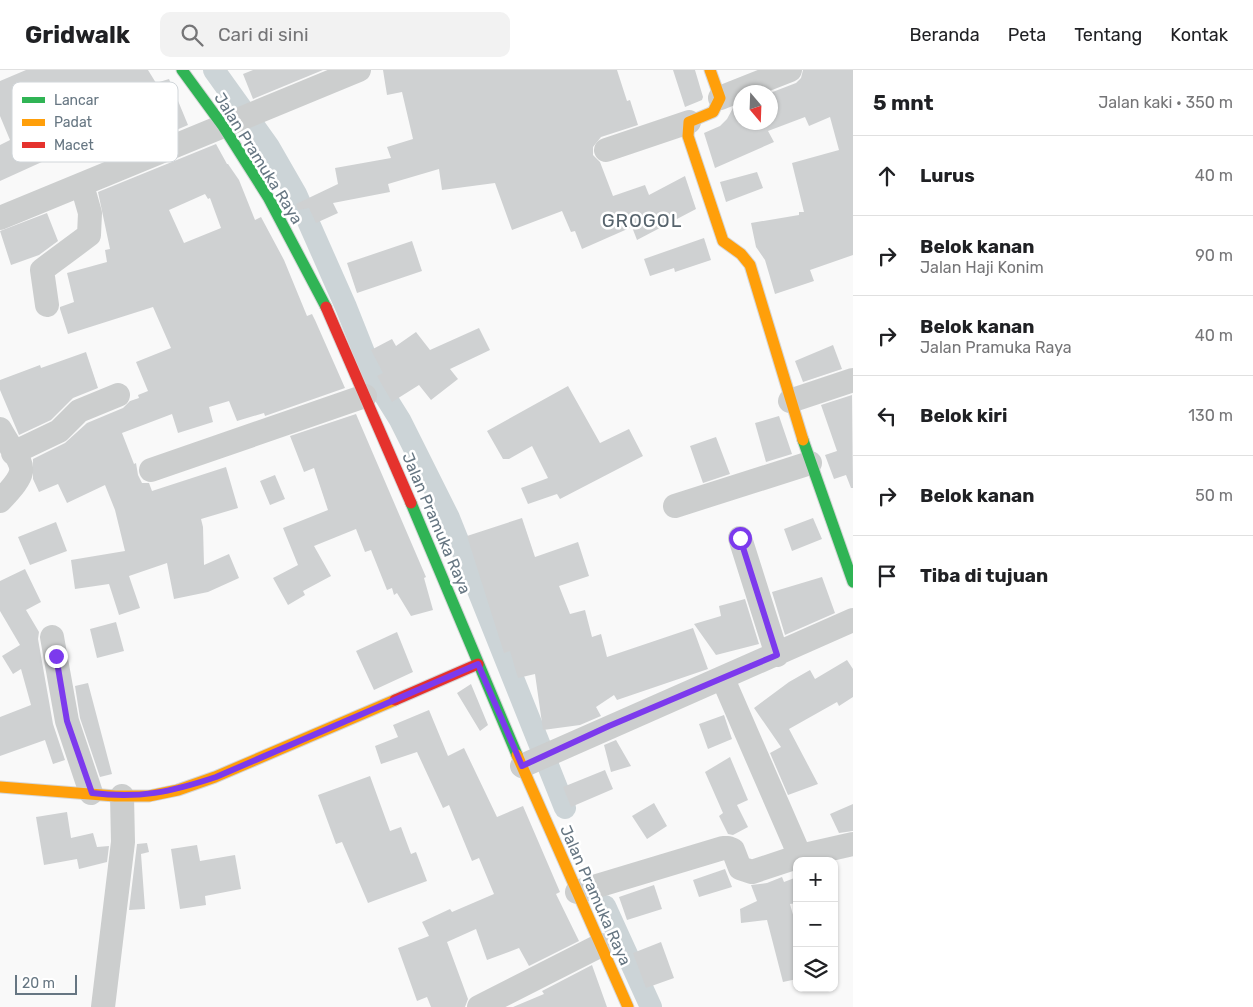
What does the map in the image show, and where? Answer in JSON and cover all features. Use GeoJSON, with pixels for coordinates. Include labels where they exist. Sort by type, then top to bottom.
{"type":"FeatureCollection","features":[{"type":"Feature","properties":{"kind":"street","name":"Jalan Pramuka Raya"},"geometry":{"type":"LineString","coordinates":[[182,70],[230,123],[329,313],[478,664],[525,765],[577,892],[628,1007]]}},
{"type":"Feature","properties":{"kind":"street"},"geometry":{"type":"LineString","coordinates":[[178,145],[359,70]]}},
{"type":"Feature","properties":{"kind":"street"},"geometry":{"type":"LineString","coordinates":[[710,70],[720,98]]}},
{"type":"Feature","properties":{"kind":"street"},"geometry":{"type":"LineString","coordinates":[[606,150],[713,112],[720,98],[790,70]]}},
{"type":"Feature","properties":{"kind":"street"},"geometry":{"type":"LineString","coordinates":[[689,122],[688,136],[723,241],[741,254],[750,265],[757,283],[790,401],[853,582]]}},
{"type":"Feature","properties":{"kind":"street"},"geometry":{"type":"LineString","coordinates":[[0,218],[137,162]]}},
{"type":"Feature","properties":{"kind":"street"},"geometry":{"type":"LineString","coordinates":[[47,305],[42,270],[89,235],[90,212],[82,185]]}},
{"type":"Feature","properties":{"kind":"street"},"geometry":{"type":"LineString","coordinates":[[790,401],[853,380]]}},
{"type":"Feature","properties":{"kind":"street"},"geometry":{"type":"LineString","coordinates":[[13,452],[59,431],[79,411],[118,396]]}},
{"type":"Feature","properties":{"kind":"street"},"geometry":{"type":"LineString","coordinates":[[151,470],[365,396]]}},
{"type":"Feature","properties":{"kind":"street"},"geometry":{"type":"LineString","coordinates":[[0,429],[22,466],[22,475],[0,501]]}},
{"type":"Feature","properties":{"kind":"street"},"geometry":{"type":"LineString","coordinates":[[675,506],[810,463]]}},
{"type":"Feature","properties":{"kind":"street"},"geometry":{"type":"LineString","coordinates":[[740,538],[777,655]]}},
{"type":"Feature","properties":{"kind":"street"},"geometry":{"type":"LineString","coordinates":[[525,765],[609,726],[723,679],[853,620]]}},
{"type":"Feature","properties":{"kind":"street"},"geometry":{"type":"LineString","coordinates":[[52,637],[67,721],[92,793]]}},
{"type":"Feature","properties":{"kind":"street"},"geometry":{"type":"LineString","coordinates":[[0,788],[122,796],[149,796],[178,790],[216,777],[478,664]]}},
{"type":"Feature","properties":{"kind":"street"},"geometry":{"type":"LineString","coordinates":[[723,679],[800,856]]}},
{"type":"Feature","properties":{"kind":"street"},"geometry":{"type":"LineString","coordinates":[[103,1007],[123,842],[122,796]]}},
{"type":"Feature","properties":{"kind":"street"},"geometry":{"type":"LineString","coordinates":[[577,892],[723,848],[733,850],[740,868],[752,872],[800,856],[853,844]]}},
{"type":"Feature","properties":{"kind":"street"},"geometry":{"type":"LineString","coordinates":[[479,1006],[601,945]]}},
{"type":"Feature","properties":{"kind":"building"},"geometry":{"type":"Polygon","coordinates":[[[26,70],[148,70],[155,82],[12,82],[12,162],[42,162],[0,181],[0,145],[10,140],[0,116],[0,81],[26,70]]]}},
{"type":"Feature","properties":{"kind":"building"},"geometry":{"type":"Polygon","coordinates":[[[253,70],[323,70],[253,99],[243,74],[253,70]]]}},
{"type":"Feature","properties":{"kind":"building"},"geometry":{"type":"Polygon","coordinates":[[[383,70],[617,70],[627,101],[630,100],[638,125],[601,137],[593,147],[593,155],[600,162],[613,196],[645,185],[649,195],[685,176],[696,209],[637,240],[632,227],[582,249],[575,231],[571,232],[562,211],[512,230],[495,183],[442,190],[439,169],[388,184],[390,192],[333,203],[338,213],[316,223],[309,208],[298,210],[296,204],[338,184],[335,168],[391,158],[387,147],[413,139],[402,92],[387,95],[383,70]]]}},
{"type":"Feature","properties":{"kind":"building"},"geometry":{"type":"Polygon","coordinates":[[[673,70],[695,70],[703,97],[702,100],[685,107],[673,70]]]}},
{"type":"Feature","properties":{"kind":"building"},"geometry":{"type":"Polygon","coordinates":[[[803,70],[853,70],[853,255],[810,270],[814,281],[775,294],[765,260],[756,247],[751,223],[799,215],[799,212],[804,212],[792,163],[839,150],[830,117],[809,126],[805,117],[778,127],[778,90],[796,83],[801,78],[803,70]]]}},
{"type":"Feature","properties":{"kind":"building"},"geometry":{"type":"Polygon","coordinates":[[[169,79],[170,82],[159,82],[169,79]]]}},
{"type":"Feature","properties":{"kind":"building"},"geometry":{"type":"Polygon","coordinates":[[[178,101],[188,125],[178,129],[178,101]]]}},
{"type":"Feature","properties":{"kind":"building"},"geometry":{"type":"Polygon","coordinates":[[[733,108],[733,130],[771,130],[768,131],[774,142],[715,168],[704,133],[720,126],[727,119],[733,108]]]}},
{"type":"Feature","properties":{"kind":"building"},"geometry":{"type":"Polygon","coordinates":[[[216,144],[239,180],[255,220],[261,217],[284,260],[307,316],[312,314],[345,388],[265,416],[264,413],[237,421],[229,401],[209,407],[213,422],[178,433],[172,414],[122,433],[134,464],[136,463],[138,475],[142,483],[149,483],[152,491],[226,467],[238,508],[201,519],[204,565],[229,554],[239,578],[208,592],[174,599],[167,563],[129,576],[140,608],[119,615],[109,584],[75,589],[71,560],[125,551],[115,510],[105,485],[67,503],[58,484],[39,492],[33,479],[33,459],[65,443],[87,423],[123,408],[130,401],[139,398],[138,395],[148,391],[136,362],[171,348],[153,307],[68,334],[60,309],[60,307],[74,302],[67,273],[107,262],[105,250],[110,249],[98,192],[172,162],[178,162],[178,159],[216,144]],[[205,194],[169,210],[184,243],[221,228],[210,198],[208,199],[205,194]]]}},
{"type":"Feature","properties":{"kind":"building"},"geometry":{"type":"Polygon","coordinates":[[[757,172],[763,188],[726,202],[720,182],[757,172]]]}},
{"type":"Feature","properties":{"kind":"building"},"geometry":{"type":"Polygon","coordinates":[[[47,213],[58,241],[39,255],[11,265],[0,231],[47,213]]]}},
{"type":"Feature","properties":{"kind":"building"},"geometry":{"type":"Polygon","coordinates":[[[704,238],[711,260],[675,272],[674,268],[650,276],[644,259],[704,238]]]}},
{"type":"Feature","properties":{"kind":"building"},"geometry":{"type":"Polygon","coordinates":[[[412,241],[422,271],[357,293],[347,263],[412,241]]]}},
{"type":"Feature","properties":{"kind":"building"},"geometry":{"type":"Polygon","coordinates":[[[479,328],[490,350],[450,369],[458,379],[431,400],[419,385],[392,402],[377,376],[383,373],[371,350],[392,339],[396,346],[416,332],[430,350],[479,328]]]}},
{"type":"Feature","properties":{"kind":"building"},"geometry":{"type":"Polygon","coordinates":[[[833,345],[842,369],[803,382],[795,361],[833,345]]]}},
{"type":"Feature","properties":{"kind":"building"},"geometry":{"type":"Polygon","coordinates":[[[86,352],[98,388],[73,398],[51,420],[19,435],[0,390],[0,380],[40,365],[41,368],[86,352]]]}},
{"type":"Feature","properties":{"kind":"building"},"geometry":{"type":"Polygon","coordinates":[[[568,386],[600,443],[629,429],[643,456],[560,499],[557,494],[528,504],[521,488],[548,478],[532,446],[509,459],[503,459],[487,431],[568,386]]]}},
{"type":"Feature","properties":{"kind":"building"},"geometry":{"type":"Polygon","coordinates":[[[852,395],[853,488],[851,488],[846,475],[834,479],[825,455],[837,451],[821,405],[852,395]]]}},
{"type":"Feature","properties":{"kind":"building"},"geometry":{"type":"Polygon","coordinates":[[[356,414],[426,577],[424,578],[433,610],[411,616],[397,593],[394,595],[392,588],[387,590],[371,550],[365,552],[356,529],[314,546],[331,576],[303,591],[305,595],[288,605],[273,578],[298,565],[283,528],[328,510],[314,468],[304,472],[290,436],[356,414]]]}},
{"type":"Feature","properties":{"kind":"building"},"geometry":{"type":"Polygon","coordinates":[[[779,416],[792,454],[766,462],[755,423],[779,416]]]}},
{"type":"Feature","properties":{"kind":"building"},"geometry":{"type":"Polygon","coordinates":[[[716,437],[730,474],[703,483],[690,446],[716,437]]]}},
{"type":"Feature","properties":{"kind":"building"},"geometry":{"type":"Polygon","coordinates":[[[275,475],[285,499],[270,505],[260,481],[275,475]]]}},
{"type":"Feature","properties":{"kind":"building"},"geometry":{"type":"Polygon","coordinates":[[[522,518],[535,557],[578,542],[589,576],[559,586],[570,614],[585,610],[592,637],[601,634],[607,657],[693,628],[708,669],[617,700],[614,695],[596,707],[601,716],[580,725],[543,730],[535,674],[518,678],[510,651],[504,653],[467,536],[522,518]]]}},
{"type":"Feature","properties":{"kind":"building"},"geometry":{"type":"Polygon","coordinates":[[[813,518],[822,539],[792,551],[784,529],[813,518]]]}},
{"type":"Feature","properties":{"kind":"building"},"geometry":{"type":"Polygon","coordinates":[[[56,522],[67,551],[30,565],[18,537],[56,522]]]}},
{"type":"Feature","properties":{"kind":"building"},"geometry":{"type":"Polygon","coordinates":[[[25,569],[41,602],[26,610],[39,632],[38,639],[53,724],[65,760],[53,764],[45,740],[0,756],[0,717],[31,705],[21,669],[13,674],[2,656],[20,645],[0,611],[0,581],[25,569]]]}},
{"type":"Feature","properties":{"kind":"building"},"geometry":{"type":"Polygon","coordinates":[[[822,577],[835,613],[785,635],[772,592],[822,577]]]}},
{"type":"Feature","properties":{"kind":"building"},"geometry":{"type":"Polygon","coordinates":[[[745,599],[759,644],[716,655],[694,624],[721,616],[719,606],[745,599]]]}},
{"type":"Feature","properties":{"kind":"building"},"geometry":{"type":"Polygon","coordinates":[[[116,622],[124,651],[97,658],[90,629],[116,622]]]}},
{"type":"Feature","properties":{"kind":"building"},"geometry":{"type":"Polygon","coordinates":[[[397,632],[413,672],[374,690],[356,651],[397,632]]]}},
{"type":"Feature","properties":{"kind":"building"},"geometry":{"type":"Polygon","coordinates":[[[847,660],[853,669],[853,697],[839,706],[837,702],[789,729],[818,784],[788,795],[770,753],[781,747],[754,708],[789,682],[810,670],[815,679],[847,660]]]}},
{"type":"Feature","properties":{"kind":"building"},"geometry":{"type":"Polygon","coordinates":[[[88,683],[112,774],[100,777],[80,718],[75,686],[88,683]]]}},
{"type":"Feature","properties":{"kind":"building"},"geometry":{"type":"Polygon","coordinates":[[[471,684],[488,725],[480,731],[457,693],[471,684]]]}},
{"type":"Feature","properties":{"kind":"building"},"geometry":{"type":"Polygon","coordinates":[[[429,710],[448,756],[464,748],[497,817],[523,806],[560,892],[556,894],[579,941],[529,966],[519,948],[487,960],[476,929],[447,942],[468,999],[465,1007],[431,1007],[427,997],[417,1001],[398,948],[429,936],[422,922],[450,909],[452,912],[494,894],[479,858],[472,861],[449,805],[443,808],[417,752],[381,764],[375,746],[398,737],[393,725],[429,710]]]}},
{"type":"Feature","properties":{"kind":"building"},"geometry":{"type":"Polygon","coordinates":[[[724,715],[732,739],[708,749],[699,724],[724,715]]]}},
{"type":"Feature","properties":{"kind":"building"},"geometry":{"type":"Polygon","coordinates":[[[616,740],[631,766],[611,772],[604,745],[616,740]]]}},
{"type":"Feature","properties":{"kind":"building"},"geometry":{"type":"Polygon","coordinates":[[[730,757],[748,800],[737,805],[748,827],[733,835],[728,834],[719,816],[723,813],[705,772],[730,757]]]}},
{"type":"Feature","properties":{"kind":"building"},"geometry":{"type":"Polygon","coordinates":[[[605,770],[613,789],[571,807],[563,787],[605,770]]]}},
{"type":"Feature","properties":{"kind":"building"},"geometry":{"type":"Polygon","coordinates":[[[370,776],[390,831],[401,827],[411,854],[416,852],[427,881],[368,903],[342,842],[336,844],[318,795],[370,776]]]}},
{"type":"Feature","properties":{"kind":"building"},"geometry":{"type":"Polygon","coordinates":[[[654,803],[667,826],[647,839],[632,816],[654,803]]]}},
{"type":"Feature","properties":{"kind":"building"},"geometry":{"type":"Polygon","coordinates":[[[853,804],[853,831],[839,833],[830,814],[853,804]]]}},
{"type":"Feature","properties":{"kind":"building"},"geometry":{"type":"Polygon","coordinates":[[[67,812],[71,838],[93,833],[97,847],[109,846],[107,862],[79,869],[77,859],[44,865],[36,817],[67,812]]]}},
{"type":"Feature","properties":{"kind":"building"},"geometry":{"type":"Polygon","coordinates":[[[147,843],[149,852],[141,854],[145,909],[129,910],[137,844],[147,843]]]}},
{"type":"Feature","properties":{"kind":"building"},"geometry":{"type":"Polygon","coordinates":[[[197,845],[200,861],[235,855],[241,889],[205,896],[206,905],[180,909],[171,849],[197,845]]]}},
{"type":"Feature","properties":{"kind":"building"},"geometry":{"type":"Polygon","coordinates":[[[725,869],[732,887],[699,897],[693,880],[725,869]]]}},
{"type":"Feature","properties":{"kind":"building"},"geometry":{"type":"Polygon","coordinates":[[[782,877],[784,882],[793,879],[793,904],[790,904],[793,915],[793,980],[783,982],[767,920],[741,923],[740,909],[757,901],[751,885],[767,883],[782,877]]]}},
{"type":"Feature","properties":{"kind":"building"},"geometry":{"type":"Polygon","coordinates":[[[654,885],[662,909],[627,920],[619,897],[654,885]]]}},
{"type":"Feature","properties":{"kind":"building"},"geometry":{"type":"Polygon","coordinates":[[[661,942],[674,978],[646,988],[633,953],[661,942]]]}},
{"type":"Feature","properties":{"kind":"building"},"geometry":{"type":"Polygon","coordinates":[[[592,965],[607,1007],[513,1007],[544,994],[542,991],[592,965]]]}},
{"type":"Feature","properties":{"kind":"waterway"},"geometry":{"type":"LineString","coordinates":[[214,70],[269,147],[296,194],[346,307],[375,380],[400,420],[449,518],[565,808]]}},
{"type":"Feature","properties":{"kind":"waterway"},"geometry":{"type":"LineString","coordinates":[[605,906],[651,1007]]}},
{"type":"Feature","properties":{"kind":"traffic: fast"},"geometry":{"type":"LineString","coordinates":[[182,70],[223,126],[268,197],[326,307]]}},
{"type":"Feature","properties":{"kind":"traffic: fast"},"geometry":{"type":"LineString","coordinates":[[803,440],[853,582]]}},
{"type":"Feature","properties":{"kind":"traffic: fast"},"geometry":{"type":"LineString","coordinates":[[411,503],[517,755]]}},
{"type":"Feature","properties":{"kind":"traffic: slow"},"geometry":{"type":"LineString","coordinates":[[710,70],[720,98],[713,112],[689,122],[688,136],[723,241],[741,254],[750,265],[803,440]]}},
{"type":"Feature","properties":{"kind":"traffic: slow"},"geometry":{"type":"LineString","coordinates":[[0,787],[115,796],[149,796],[178,790],[215,777],[395,700]]}},
{"type":"Feature","properties":{"kind":"traffic: slow"},"geometry":{"type":"LineString","coordinates":[[517,755],[628,1007]]}},
{"type":"Feature","properties":{"kind":"traffic: jam"},"geometry":{"type":"LineString","coordinates":[[326,307],[411,503]]}},
{"type":"Feature","properties":{"kind":"traffic: jam"},"geometry":{"type":"LineString","coordinates":[[395,700],[478,664]]}},
{"type":"Feature","properties":{"kind":"district","name":"GROGOL"},"geometry":{"type":"Point","coordinates":[642,220]}},
{"type":"Feature","properties":{"kind":"route"},"geometry":{"type":"LineString","coordinates":[[56,656],[67,721],[92,793],[115,796],[149,796],[178,790],[216,777],[478,664],[522,766],[609,726],[777,655],[740,538]]}}]}
